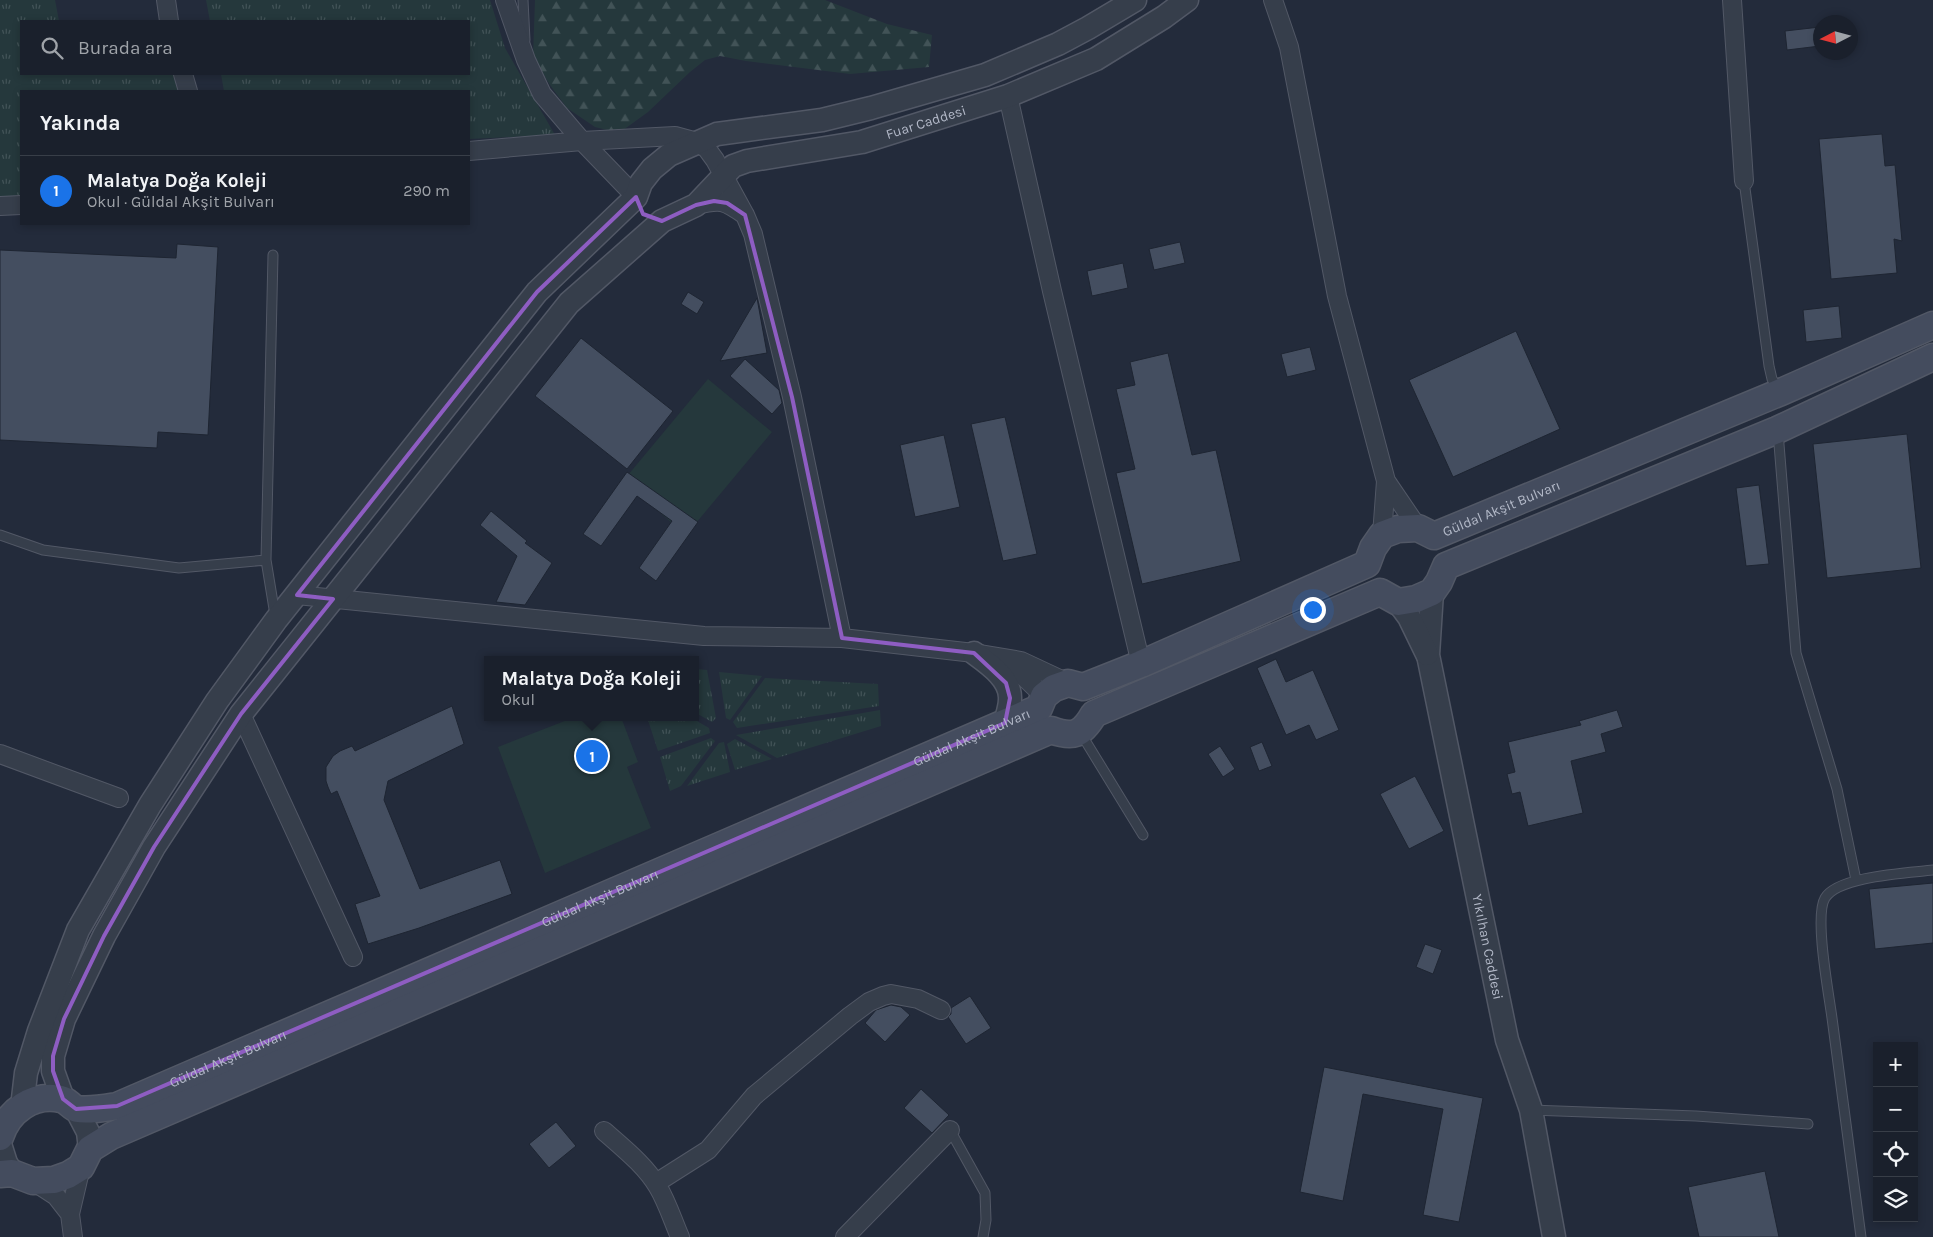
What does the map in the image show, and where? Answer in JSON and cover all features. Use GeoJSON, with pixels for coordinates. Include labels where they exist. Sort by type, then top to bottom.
{"type":"FeatureCollection","features":[{"type":"Feature","properties":{"kind":"main road","name":"Güldal Akşit Bulvarı"},"geometry":{"type":"LineString","coordinates":[[1382,535],[1398,529],[1426,532],[1781,392],[1933,325]]}},
{"type":"Feature","properties":{"kind":"main road"},"geometry":{"type":"LineString","coordinates":[[1432,592],[1446,566],[1777,430],[1933,357]]}},
{"type":"Feature","properties":{"kind":"main road"},"geometry":{"type":"LineString","coordinates":[[1367,564],[1373,548],[1382,535]]}},
{"type":"Feature","properties":{"kind":"main road","name":"Güldal Akşit Bulvarı"},"geometry":{"type":"LineString","coordinates":[[15,1176],[54,1180],[68,1175],[86,1158],[120,1132],[1045,711],[1054,688],[1076,685],[1141,664],[1367,564]]}},
{"type":"Feature","properties":{"kind":"main road","name":"Güldal Akşit Bulvarı"},"geometry":{"type":"LineString","coordinates":[[1045,711],[1066,735],[1087,723],[1389,597],[1416,599],[1432,592]]}},
{"type":"Feature","properties":{"kind":"main road","name":"Güldal Akşit Bulvarı"},"geometry":{"type":"LineString","coordinates":[[0,1137],[3,1127],[10,1116],[22,1107],[48,1097],[70,1104],[99,1109],[117,1106],[1005,723],[1045,711]]}},
{"type":"Feature","properties":{"kind":"street"},"geometry":{"type":"LineString","coordinates":[[166,0],[169,20]]}},
{"type":"Feature","properties":{"kind":"street"},"geometry":{"type":"LineString","coordinates":[[505,0],[526,60],[542,94],[582,141],[636,197],[638,208],[643,214],[651,219],[662,221]]}},
{"type":"Feature","properties":{"kind":"street"},"geometry":{"type":"LineString","coordinates":[[22,1107],[26,1073],[39,1031],[78,930],[155,797],[217,701],[276,620],[537,292],[636,197],[641,183],[652,170],[669,155],[717,134],[822,120],[985,75],[1058,44],[1134,0]]}},
{"type":"Feature","properties":{"kind":"street","name":"Fuar Caddesi"},"geometry":{"type":"LineString","coordinates":[[86,1158],[88,1132],[70,1104],[53,1071],[53,1056],[64,1019],[104,936],[154,847],[241,714],[569,303],[662,221],[696,204],[733,166],[747,161],[862,142],[1008,96],[1096,59],[1164,17],[1187,0]]}},
{"type":"Feature","properties":{"kind":"street"},"geometry":{"type":"LineString","coordinates":[[1274,0],[1289,47],[1337,296],[1386,481],[1382,535]]}},
{"type":"Feature","properties":{"kind":"street"},"geometry":{"type":"LineString","coordinates":[[1732,0],[1744,181]]}},
{"type":"Feature","properties":{"kind":"street"},"geometry":{"type":"LineString","coordinates":[[183,75],[188,90]]}},
{"type":"Feature","properties":{"kind":"street"},"geometry":{"type":"LineString","coordinates":[[1008,96],[1052,291],[1141,664]]}},
{"type":"Feature","properties":{"kind":"street"},"geometry":{"type":"LineString","coordinates":[[470,151],[582,141],[675,136],[698,142],[707,150],[724,174],[753,234],[792,396],[842,638]]}},
{"type":"Feature","properties":{"kind":"street"},"geometry":{"type":"LineString","coordinates":[[696,204],[714,201],[727,202],[745,215]]}},
{"type":"Feature","properties":{"kind":"street"},"geometry":{"type":"LineString","coordinates":[[0,206],[20,205]]}},
{"type":"Feature","properties":{"kind":"street"},"geometry":{"type":"LineString","coordinates":[[1386,481],[1441,550],[1446,566]]}},
{"type":"Feature","properties":{"kind":"street"},"geometry":{"type":"LineString","coordinates":[[1367,564],[1372,579],[1389,597]]}},
{"type":"Feature","properties":{"kind":"street","name":"Yıkılhan Caddesi"},"geometry":{"type":"LineString","coordinates":[[1428,655],[1432,592]]}},
{"type":"Feature","properties":{"kind":"street"},"geometry":{"type":"LineString","coordinates":[[297,595],[704,636],[842,638],[974,653],[1021,661],[1076,685],[1091,699],[1087,723]]}},
{"type":"Feature","properties":{"kind":"street","name":"Yıkılhan Caddesi"},"geometry":{"type":"LineString","coordinates":[[1389,597],[1409,617],[1428,655],[1507,1040],[1531,1110],[1554,1237]]}},
{"type":"Feature","properties":{"kind":"street"},"geometry":{"type":"LineString","coordinates":[[974,653],[993,668],[1006,683],[1010,698],[1005,723]]}},
{"type":"Feature","properties":{"kind":"street"},"geometry":{"type":"LineString","coordinates":[[996,657],[1020,673],[1045,711]]}},
{"type":"Feature","properties":{"kind":"street"},"geometry":{"type":"LineString","coordinates":[[241,714],[353,957]]}},
{"type":"Feature","properties":{"kind":"street"},"geometry":{"type":"LineString","coordinates":[[0,754],[119,798]]}},
{"type":"Feature","properties":{"kind":"street"},"geometry":{"type":"LineString","coordinates":[[656,1183],[708,1150],[754,1096],[869,1002],[883,996],[898,995],[918,999],[941,1010]]}},
{"type":"Feature","properties":{"kind":"street"},"geometry":{"type":"LineString","coordinates":[[845,1237],[950,1130]]}},
{"type":"Feature","properties":{"kind":"street"},"geometry":{"type":"LineString","coordinates":[[604,1131],[645,1169],[656,1183],[680,1237]]}},
{"type":"Feature","properties":{"kind":"street"},"geometry":{"type":"LineString","coordinates":[[0,1144],[6,1163],[15,1176],[56,1196],[70,1214]]}},
{"type":"Feature","properties":{"kind":"street"},"geometry":{"type":"LineString","coordinates":[[73,1237],[70,1214],[86,1158]]}},
{"type":"Feature","properties":{"kind":"lane"},"geometry":{"type":"LineString","coordinates":[[523,0],[526,60]]}},
{"type":"Feature","properties":{"kind":"lane"},"geometry":{"type":"LineString","coordinates":[[1744,181],[1769,366],[1772,378],[1781,392]]}},
{"type":"Feature","properties":{"kind":"lane"},"geometry":{"type":"LineString","coordinates":[[273,255],[266,560],[276,620]]}},
{"type":"Feature","properties":{"kind":"lane"},"geometry":{"type":"LineString","coordinates":[[1777,430],[1796,653],[1837,789],[1856,880]]}},
{"type":"Feature","properties":{"kind":"lane"},"geometry":{"type":"LineString","coordinates":[[0,535],[43,550],[179,568],[266,560]]}},
{"type":"Feature","properties":{"kind":"lane"},"geometry":{"type":"LineString","coordinates":[[1087,723],[1142,835]]}},
{"type":"Feature","properties":{"kind":"lane"},"geometry":{"type":"LineString","coordinates":[[1861,1237],[1845,1125],[1822,933],[1822,904],[1826,896],[1843,883],[1933,870]]}},
{"type":"Feature","properties":{"kind":"lane"},"geometry":{"type":"LineString","coordinates":[[1531,1110],[1696,1116],[1808,1124]]}},
{"type":"Feature","properties":{"kind":"lane"},"geometry":{"type":"LineString","coordinates":[[950,1130],[985,1193],[986,1220],[983,1237]]}},
{"type":"Feature","properties":{"kind":"highlighted area"},"geometry":{"type":"Polygon","coordinates":[[[636,197],[643,214],[662,221],[696,205],[714,201],[727,203],[745,215],[792,397],[842,638],[974,653],[1006,683],[1010,698],[1005,723],[117,1106],[76,1109],[63,1099],[53,1071],[53,1056],[64,1019],[104,936],[154,847],[241,714],[333,599],[297,595],[537,292],[636,197]]]}},
{"type":"Feature","properties":{"kind":"green space"},"geometry":{"type":"Polygon","coordinates":[[[0,0],[55,0],[59,20],[20,20],[20,75],[181,75],[189,90],[20,90],[20,197],[0,198],[0,0]]]}},
{"type":"Feature","properties":{"kind":"green space"},"geometry":{"type":"Polygon","coordinates":[[[206,0],[490,0],[505,48],[555,135],[470,139],[470,90],[224,90],[221,75],[470,75],[470,20],[210,20],[206,0]]]}},
{"type":"Feature","properties":{"kind":"green space"},"geometry":{"type":"Polygon","coordinates":[[[535,0],[825,0],[887,24],[932,35],[929,67],[850,74],[720,56],[705,60],[648,112],[619,133],[595,127],[567,108],[550,85],[533,57],[535,0]]]}},
{"type":"Feature","properties":{"kind":"green space"},"geometry":{"type":"Polygon","coordinates":[[[708,379],[772,432],[686,535],[623,481],[708,379]]]}},
{"type":"Feature","properties":{"kind":"green space"},"geometry":{"type":"Polygon","coordinates":[[[699,669],[707,670],[716,718],[712,722],[699,715],[699,669]]]}},
{"type":"Feature","properties":{"kind":"green space"},"geometry":{"type":"Polygon","coordinates":[[[719,672],[762,676],[730,720],[726,718],[719,672]]]}},
{"type":"Feature","properties":{"kind":"green space"},"geometry":{"type":"Polygon","coordinates":[[[765,678],[878,684],[879,706],[737,728],[733,722],[765,678]]]}},
{"type":"Feature","properties":{"kind":"green space"},"geometry":{"type":"Polygon","coordinates":[[[880,710],[881,726],[777,758],[736,735],[880,710]]]}},
{"type":"Feature","properties":{"kind":"green space"},"geometry":{"type":"Polygon","coordinates":[[[565,721],[623,721],[638,762],[627,767],[651,828],[545,873],[498,747],[565,721]]]}},
{"type":"Feature","properties":{"kind":"green space"},"geometry":{"type":"Polygon","coordinates":[[[648,721],[697,721],[709,728],[710,733],[658,751],[648,721]]]}},
{"type":"Feature","properties":{"kind":"green space"},"geometry":{"type":"Polygon","coordinates":[[[711,738],[715,741],[681,786],[670,791],[660,757],[711,738]]]}},
{"type":"Feature","properties":{"kind":"green space"},"geometry":{"type":"Polygon","coordinates":[[[735,739],[772,759],[735,770],[727,744],[735,739]]]}},
{"type":"Feature","properties":{"kind":"green space"},"geometry":{"type":"Polygon","coordinates":[[[724,742],[730,772],[687,786],[719,743],[724,742]]]}},
{"type":"Feature","properties":{"kind":"building"},"geometry":{"type":"Polygon","coordinates":[[[1813,28],[1813,47],[1787,50],[1785,31],[1813,28]]]}},
{"type":"Feature","properties":{"kind":"building"},"geometry":{"type":"Polygon","coordinates":[[[1882,134],[1885,166],[1895,165],[1902,241],[1894,239],[1897,273],[1831,279],[1819,139],[1882,134]]]}},
{"type":"Feature","properties":{"kind":"building"},"geometry":{"type":"Polygon","coordinates":[[[1180,242],[1185,263],[1154,270],[1149,249],[1180,242]]]}},
{"type":"Feature","properties":{"kind":"building"},"geometry":{"type":"Polygon","coordinates":[[[177,244],[218,247],[208,435],[158,432],[157,448],[0,440],[0,250],[176,258],[177,244]]]}},
{"type":"Feature","properties":{"kind":"building"},"geometry":{"type":"Polygon","coordinates":[[[1123,263],[1128,288],[1092,296],[1087,271],[1123,263]]]}},
{"type":"Feature","properties":{"kind":"building"},"geometry":{"type":"Polygon","coordinates":[[[688,292],[704,302],[697,314],[681,304],[688,292]]]}},
{"type":"Feature","properties":{"kind":"building"},"geometry":{"type":"Polygon","coordinates":[[[757,298],[767,353],[720,361],[757,298]]]}},
{"type":"Feature","properties":{"kind":"building"},"geometry":{"type":"Polygon","coordinates":[[[1839,306],[1842,338],[1806,342],[1803,310],[1839,306]]]}},
{"type":"Feature","properties":{"kind":"building"},"geometry":{"type":"Polygon","coordinates":[[[1516,331],[1560,429],[1453,477],[1409,380],[1516,331]]]}},
{"type":"Feature","properties":{"kind":"building"},"geometry":{"type":"Polygon","coordinates":[[[581,338],[673,411],[627,469],[535,396],[581,338]]]}},
{"type":"Feature","properties":{"kind":"building"},"geometry":{"type":"Polygon","coordinates":[[[1310,347],[1316,370],[1287,377],[1281,354],[1310,347]]]}},
{"type":"Feature","properties":{"kind":"building"},"geometry":{"type":"Polygon","coordinates":[[[1168,353],[1192,455],[1216,450],[1241,561],[1142,584],[1116,473],[1135,469],[1116,389],[1135,385],[1130,362],[1168,353]]]}},
{"type":"Feature","properties":{"kind":"building"},"geometry":{"type":"Polygon","coordinates":[[[745,359],[779,390],[782,403],[772,414],[730,376],[745,359]]]}},
{"type":"Feature","properties":{"kind":"building"},"geometry":{"type":"Polygon","coordinates":[[[1005,417],[1037,554],[1003,561],[971,424],[1005,417]]]}},
{"type":"Feature","properties":{"kind":"building"},"geometry":{"type":"Polygon","coordinates":[[[1907,434],[1921,568],[1827,578],[1813,444],[1907,434]]]}},
{"type":"Feature","properties":{"kind":"building"},"geometry":{"type":"Polygon","coordinates":[[[944,435],[960,507],[915,517],[900,445],[944,435]]]}},
{"type":"Feature","properties":{"kind":"building"},"geometry":{"type":"Polygon","coordinates":[[[627,472],[698,522],[656,581],[639,568],[672,521],[637,496],[601,546],[583,534],[627,472]]]}},
{"type":"Feature","properties":{"kind":"building"},"geometry":{"type":"Polygon","coordinates":[[[1759,485],[1769,564],[1746,566],[1736,488],[1759,485]]]}},
{"type":"Feature","properties":{"kind":"building"},"geometry":{"type":"Polygon","coordinates":[[[491,511],[527,541],[525,543],[552,563],[525,605],[496,602],[517,556],[480,525],[491,511]]]}},
{"type":"Feature","properties":{"kind":"building"},"geometry":{"type":"Polygon","coordinates":[[[1276,659],[1286,682],[1313,670],[1339,730],[1316,740],[1309,725],[1286,735],[1257,668],[1276,659]]]}},
{"type":"Feature","properties":{"kind":"building"},"geometry":{"type":"Polygon","coordinates":[[[452,706],[464,744],[388,781],[384,800],[420,889],[500,860],[512,894],[419,928],[368,944],[355,904],[380,896],[337,791],[331,794],[328,787],[326,767],[333,756],[340,751],[352,746],[355,751],[452,706]]]}},
{"type":"Feature","properties":{"kind":"building"},"geometry":{"type":"Polygon","coordinates":[[[1617,710],[1623,727],[1601,734],[1606,752],[1571,761],[1583,813],[1528,826],[1520,792],[1512,794],[1507,774],[1515,772],[1508,742],[1581,725],[1579,721],[1617,710]]]}},
{"type":"Feature","properties":{"kind":"building"},"geometry":{"type":"Polygon","coordinates":[[[1262,742],[1272,766],[1259,771],[1250,747],[1262,742]]]}},
{"type":"Feature","properties":{"kind":"building"},"geometry":{"type":"Polygon","coordinates":[[[1220,746],[1235,769],[1223,777],[1208,754],[1220,746]]]}},
{"type":"Feature","properties":{"kind":"building"},"geometry":{"type":"Polygon","coordinates":[[[1415,776],[1444,831],[1409,849],[1380,794],[1415,776]]]}},
{"type":"Feature","properties":{"kind":"building"},"geometry":{"type":"Polygon","coordinates":[[[1933,883],[1933,943],[1875,949],[1869,889],[1933,883]]]}},
{"type":"Feature","properties":{"kind":"building"},"geometry":{"type":"Polygon","coordinates":[[[1425,944],[1442,950],[1433,974],[1416,967],[1425,944]]]}},
{"type":"Feature","properties":{"kind":"building"},"geometry":{"type":"Polygon","coordinates":[[[970,996],[991,1028],[966,1044],[948,1017],[951,1014],[951,1008],[970,996]]]}},
{"type":"Feature","properties":{"kind":"building"},"geometry":{"type":"Polygon","coordinates":[[[891,1005],[901,1007],[910,1015],[885,1042],[865,1023],[876,1010],[891,1005]]]}},
{"type":"Feature","properties":{"kind":"building"},"geometry":{"type":"Polygon","coordinates":[[[1324,1067],[1483,1098],[1459,1222],[1423,1215],[1443,1109],[1363,1094],[1343,1201],[1300,1192],[1324,1067]]]}},
{"type":"Feature","properties":{"kind":"building"},"geometry":{"type":"Polygon","coordinates":[[[921,1089],[949,1115],[932,1133],[904,1108],[921,1089]]]}},
{"type":"Feature","properties":{"kind":"building"},"geometry":{"type":"Polygon","coordinates":[[[556,1122],[576,1146],[549,1168],[529,1144],[556,1122]]]}},
{"type":"Feature","properties":{"kind":"building"},"geometry":{"type":"Polygon","coordinates":[[[1765,1171],[1779,1237],[1699,1237],[1688,1187],[1765,1171]]]}},
{"type":"Feature","properties":{"kind":"place","name":"Malatya Doğa Koleji"},"geometry":{"type":"Point","coordinates":[592,756]}}]}
